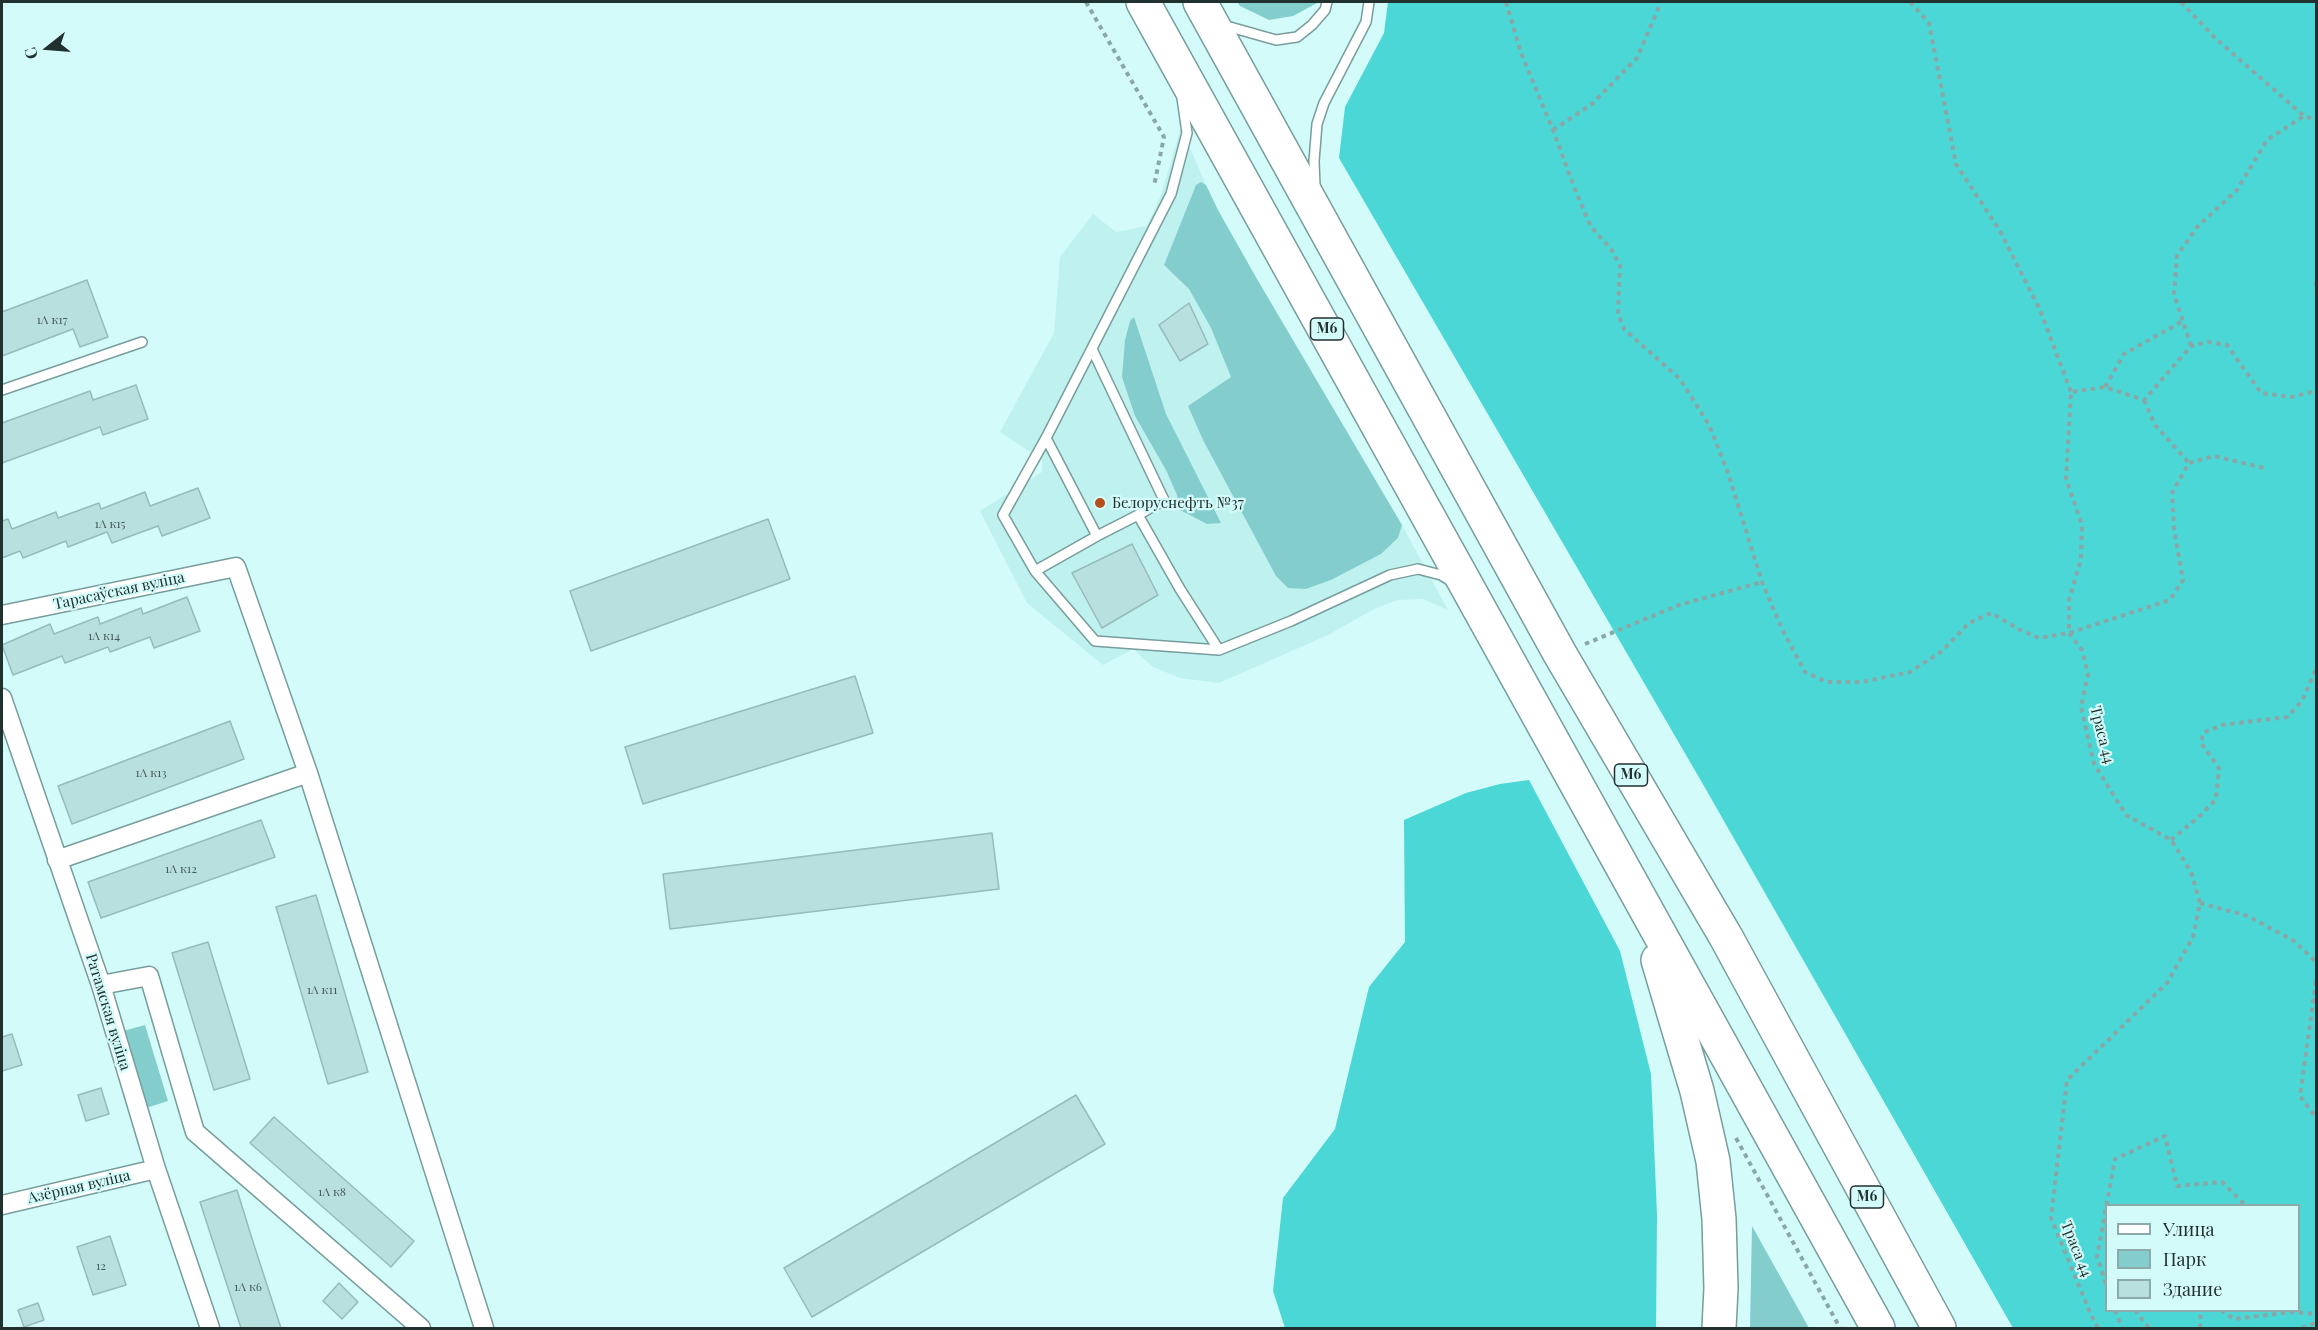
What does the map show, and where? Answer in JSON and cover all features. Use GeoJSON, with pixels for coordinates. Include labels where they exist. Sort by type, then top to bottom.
{"type":"FeatureCollection","features":[{"type":"Feature","properties":{"kind":"highway","name":"М6"},"geometry":{"type":"LineString","coordinates":[[1143,2],[1256,201],[1878,1329]]}},
{"type":"Feature","properties":{"kind":"highway","name":"М6"},"geometry":{"type":"LineString","coordinates":[[1206,12],[1560,654],[1726,937],[1939,1329]]}},
{"type":"Feature","properties":{"kind":"highway"},"geometry":{"type":"LineString","coordinates":[[1640,900],[1697,1091],[1713,1161],[1720,1230],[1719,1329]]}},
{"type":"Feature","properties":{"kind":"street","name":"Тарасаўская вуліца"},"geometry":{"type":"LineString","coordinates":[[2,615],[236,567],[308,773]]}},
{"type":"Feature","properties":{"kind":"street","name":"Ратамская вуліца"},"geometry":{"type":"LineString","coordinates":[[2,698],[101,985],[156,1168],[210,1329]]}},
{"type":"Feature","properties":{"kind":"street"},"geometry":{"type":"LineString","coordinates":[[57,860],[308,773],[484,1329]]}},
{"type":"Feature","properties":{"kind":"street"},"geometry":{"type":"LineString","coordinates":[[101,985],[149,976],[195,1132],[422,1329]]}},
{"type":"Feature","properties":{"kind":"street","name":"Азёрная вуліца"},"geometry":{"type":"LineString","coordinates":[[2,1204],[156,1168]]}},
{"type":"Feature","properties":{"kind":"lane"},"geometry":{"type":"LineString","coordinates":[[1206,12],[1276,40],[1298,37],[1325,10],[1327,2]]}},
{"type":"Feature","properties":{"kind":"lane"},"geometry":{"type":"LineString","coordinates":[[1316,210],[1314,161],[1317,124],[1324,103],[1366,22],[1369,2]]}},
{"type":"Feature","properties":{"kind":"lane"},"geometry":{"type":"LineString","coordinates":[[1178,66],[1186,133],[1171,194],[1046,438],[1003,515],[1035,571],[1095,641],[1218,650],[1291,621],[1390,575],[1418,569],[1441,575],[1473,595]]}},
{"type":"Feature","properties":{"kind":"lane"},"geometry":{"type":"LineString","coordinates":[[2,390],[142,342]]}},
{"type":"Feature","properties":{"kind":"lane"},"geometry":{"type":"LineString","coordinates":[[1035,571],[1164,500],[1092,349]]}},
{"type":"Feature","properties":{"kind":"lane"},"geometry":{"type":"LineString","coordinates":[[1046,438],[1097,536]]}},
{"type":"Feature","properties":{"kind":"lane"},"geometry":{"type":"LineString","coordinates":[[1138,515],[1180,590],[1218,650]]}},
{"type":"Feature","properties":{"kind":"path"},"geometry":{"type":"LineString","coordinates":[[1086,2],[1164,137],[1154,186]]}},
{"type":"Feature","properties":{"kind":"path"},"geometry":{"type":"LineString","coordinates":[[1506,2],[1521,53],[1591,227],[1611,249],[1620,265],[1618,314],[1624,329],[1680,379],[1709,425],[1728,473],[1762,582],[1783,631],[1805,672],[1827,682],[1862,682],[1910,672],[1942,651],[1969,623],[1991,613],[2039,638],[2069,633],[2170,600],[2183,580],[2174,528],[2172,494],[2189,463],[2214,456],[2264,468]]}},
{"type":"Feature","properties":{"kind":"path"},"geometry":{"type":"LineString","coordinates":[[1553,130],[1593,104],[1637,58],[1661,2]]}},
{"type":"Feature","properties":{"kind":"path"},"geometry":{"type":"LineString","coordinates":[[1910,2],[1929,23],[1956,164],[2000,231],[2040,310],[2071,392],[2066,479],[2082,525],[2081,559],[2069,600],[2069,633]]}},
{"type":"Feature","properties":{"kind":"path"},"geometry":{"type":"LineString","coordinates":[[2181,2],[2214,37],[2304,116],[2316,120]]}},
{"type":"Feature","properties":{"kind":"path"},"geometry":{"type":"LineString","coordinates":[[2191,346],[2174,294],[2177,256],[2198,227],[2237,190],[2267,140],[2304,116]]}},
{"type":"Feature","properties":{"kind":"path"},"geometry":{"type":"LineString","coordinates":[[2316,281],[2316,291]]}},
{"type":"Feature","properties":{"kind":"path"},"geometry":{"type":"LineString","coordinates":[[2105,387],[2124,354],[2182,321]]}},
{"type":"Feature","properties":{"kind":"path"},"geometry":{"type":"LineString","coordinates":[[2144,400],[2191,346],[2208,342],[2227,345],[2260,393],[2291,397],[2316,391]]}},
{"type":"Feature","properties":{"kind":"path"},"geometry":{"type":"LineString","coordinates":[[2071,392],[2105,387],[2144,400],[2155,424],[2189,463]]}},
{"type":"Feature","properties":{"kind":"path"},"geometry":{"type":"LineString","coordinates":[[1560,654],[1680,605],[1762,582]]}},
{"type":"Feature","properties":{"kind":"path","name":"Траса 44"},"geometry":{"type":"LineString","coordinates":[[2069,633],[2082,650],[2088,674],[2081,707],[2094,764],[2126,815],[2170,840],[2191,872],[2200,903],[2193,937],[2167,983],[2067,1080],[2051,1218],[2098,1329]]}},
{"type":"Feature","properties":{"kind":"path"},"geometry":{"type":"LineString","coordinates":[[2170,840],[2201,815],[2216,799],[2219,768],[2201,742],[2203,733],[2222,725],[2287,717],[2302,701],[2316,669]]}},
{"type":"Feature","properties":{"kind":"path"},"geometry":{"type":"LineString","coordinates":[[2200,903],[2248,916],[2294,941],[2316,962]]}},
{"type":"Feature","properties":{"kind":"path"},"geometry":{"type":"LineString","coordinates":[[2316,981],[2300,1096],[2316,1118]]}},
{"type":"Feature","properties":{"kind":"path"},"geometry":{"type":"LineString","coordinates":[[1733,1132],[1840,1329]]}},
{"type":"Feature","properties":{"kind":"path"},"geometry":{"type":"LineString","coordinates":[[2107,1204],[2115,1159],[2165,1136],[2177,1186],[2222,1182],[2244,1204]]}},
{"type":"Feature","properties":{"kind":"path"},"geometry":{"type":"LineString","coordinates":[[2105,1213],[2097,1257],[2105,1281]]}},
{"type":"Feature","properties":{"kind":"path"},"geometry":{"type":"LineString","coordinates":[[2115,1312],[2122,1329]]}},
{"type":"Feature","properties":{"kind":"path"},"geometry":{"type":"LineString","coordinates":[[2136,1312],[2149,1329]]}},
{"type":"Feature","properties":{"kind":"path"},"geometry":{"type":"LineString","coordinates":[[2200,1329],[2201,1312]]}},
{"type":"Feature","properties":{"kind":"path"},"geometry":{"type":"LineString","coordinates":[[2223,1312],[2234,1319],[2292,1312],[2316,1314]]}},
{"type":"Feature","properties":{"kind":"path"},"geometry":{"type":"LineString","coordinates":[[2302,1329],[2316,1323]]}},
{"type":"Feature","properties":{"kind":"shaded area"},"geometry":{"type":"Polygon","coordinates":[[[1388,2],[2316,2],[2316,1328],[2013,1328],[1704,786],[1339,158],[1345,107],[1384,33],[1388,2]]]}},
{"type":"Feature","properties":{"kind":"shaded area"},"geometry":{"type":"Polygon","coordinates":[[[1181,127],[1206,185],[1201,183],[1164,265],[1189,288],[1211,328],[1231,377],[1306,589],[1331,580],[1381,554],[1398,538],[1402,525],[1448,610],[1423,599],[1398,600],[1376,608],[1328,635],[1219,683],[1180,678],[1153,667],[1133,649],[1103,665],[1027,603],[980,511],[1042,472],[1042,460],[1000,432],[1054,333],[1060,257],[1093,214],[1116,232],[1147,226],[1161,195],[1181,127]]]}},
{"type":"Feature","properties":{"kind":"shaded area"},"geometry":{"type":"Polygon","coordinates":[[[1529,780],[1620,951],[1651,1074],[1657,1215],[1656,1328],[1285,1328],[1273,1291],[1283,1198],[1335,1129],[1369,987],[1405,942],[1404,820],[1466,793],[1500,784],[1529,780]]]}},
{"type":"Feature","properties":{"kind":"green space"},"geometry":{"type":"Polygon","coordinates":[[[1237,2],[1319,2],[1293,16],[1269,20],[1240,6],[1237,2]]]}},
{"type":"Feature","properties":{"kind":"green space"},"geometry":{"type":"Polygon","coordinates":[[[1201,182],[1206,185],[1257,279],[1402,525],[1398,538],[1381,554],[1331,580],[1306,589],[1288,588],[1276,576],[1203,440],[1188,406],[1231,377],[1211,328],[1189,289],[1164,265],[1196,185],[1201,182]]]}},
{"type":"Feature","properties":{"kind":"green space"},"geometry":{"type":"Polygon","coordinates":[[[1134,317],[1166,414],[1221,523],[1207,524],[1178,509],[1177,495],[1166,470],[1135,416],[1122,377],[1125,340],[1130,321],[1134,317]]]}},
{"type":"Feature","properties":{"kind":"green space"},"geometry":{"type":"Polygon","coordinates":[[[145,1025],[168,1101],[146,1108],[123,1031],[145,1025]]]}},
{"type":"Feature","properties":{"kind":"green space"},"geometry":{"type":"Polygon","coordinates":[[[1752,1226],[1809,1328],[1750,1328],[1752,1226]]]}},
{"type":"Feature","properties":{"kind":"building"},"geometry":{"type":"Polygon","coordinates":[[[87,280],[108,337],[80,347],[73,329],[2,356],[2,312],[87,280]]]}},
{"type":"Feature","properties":{"kind":"building"},"geometry":{"type":"Polygon","coordinates":[[[1189,303],[1208,344],[1180,361],[1159,325],[1189,303]]]}},
{"type":"Feature","properties":{"kind":"building"},"geometry":{"type":"Polygon","coordinates":[[[136,385],[148,419],[103,435],[100,427],[2,463],[2,423],[90,391],[93,400],[136,385]]]}},
{"type":"Feature","properties":{"kind":"building"},"geometry":{"type":"Polygon","coordinates":[[[198,488],[210,518],[162,536],[158,526],[112,543],[107,532],[68,547],[66,541],[23,558],[20,551],[2,558],[2,521],[8,519],[12,529],[56,512],[58,518],[99,503],[101,509],[145,492],[150,506],[198,488]]]}},
{"type":"Feature","properties":{"kind":"building"},"geometry":{"type":"Polygon","coordinates":[[[768,519],[790,579],[591,651],[570,591],[768,519]]]}},
{"type":"Feature","properties":{"kind":"building"},"geometry":{"type":"Polygon","coordinates":[[[1132,544],[1158,595],[1102,628],[1072,573],[1132,544]]]}},
{"type":"Feature","properties":{"kind":"building"},"geometry":{"type":"Polygon","coordinates":[[[187,597],[200,631],[154,648],[150,637],[110,652],[108,647],[65,663],[62,656],[13,675],[2,645],[50,624],[54,634],[98,617],[100,624],[141,608],[143,614],[187,597]]]}},
{"type":"Feature","properties":{"kind":"building"},"geometry":{"type":"Polygon","coordinates":[[[855,676],[873,733],[643,804],[625,747],[855,676]]]}},
{"type":"Feature","properties":{"kind":"building"},"geometry":{"type":"Polygon","coordinates":[[[230,721],[244,759],[72,824],[58,786],[230,721]]]}},
{"type":"Feature","properties":{"kind":"building"},"geometry":{"type":"Polygon","coordinates":[[[261,820],[275,857],[101,918],[88,882],[261,820]]]}},
{"type":"Feature","properties":{"kind":"building"},"geometry":{"type":"Polygon","coordinates":[[[992,833],[999,889],[670,929],[663,874],[992,833]]]}},
{"type":"Feature","properties":{"kind":"building"},"geometry":{"type":"Polygon","coordinates":[[[316,895],[368,1072],[328,1084],[276,907],[316,895]]]}},
{"type":"Feature","properties":{"kind":"building"},"geometry":{"type":"Polygon","coordinates":[[[208,942],[250,1079],[214,1090],[172,953],[208,942]]]}},
{"type":"Feature","properties":{"kind":"building"},"geometry":{"type":"Polygon","coordinates":[[[12,1034],[22,1065],[2,1071],[2,1037],[12,1034]]]}},
{"type":"Feature","properties":{"kind":"building"},"geometry":{"type":"Polygon","coordinates":[[[101,1088],[109,1114],[86,1121],[78,1095],[101,1088]]]}},
{"type":"Feature","properties":{"kind":"building"},"geometry":{"type":"Polygon","coordinates":[[[1076,1095],[1105,1144],[812,1317],[784,1268],[1076,1095]]]}},
{"type":"Feature","properties":{"kind":"building"},"geometry":{"type":"Polygon","coordinates":[[[274,1117],[414,1241],[391,1267],[250,1143],[274,1117]]]}},
{"type":"Feature","properties":{"kind":"building"},"geometry":{"type":"Polygon","coordinates":[[[237,1190],[281,1328],[241,1328],[200,1202],[237,1190]]]}},
{"type":"Feature","properties":{"kind":"building"},"geometry":{"type":"Polygon","coordinates":[[[110,1236],[126,1285],[93,1295],[77,1247],[110,1236]]]}},
{"type":"Feature","properties":{"kind":"building"},"geometry":{"type":"Polygon","coordinates":[[[339,1283],[358,1302],[342,1319],[323,1301],[339,1283]]]}},
{"type":"Feature","properties":{"kind":"building"},"geometry":{"type":"Polygon","coordinates":[[[38,1303],[44,1320],[24,1327],[18,1310],[38,1303]]]}},
{"type":"Feature","properties":{"kind":"place","name":"Белоруснефть №37"},"geometry":{"type":"Point","coordinates":[1100,503]}}]}
